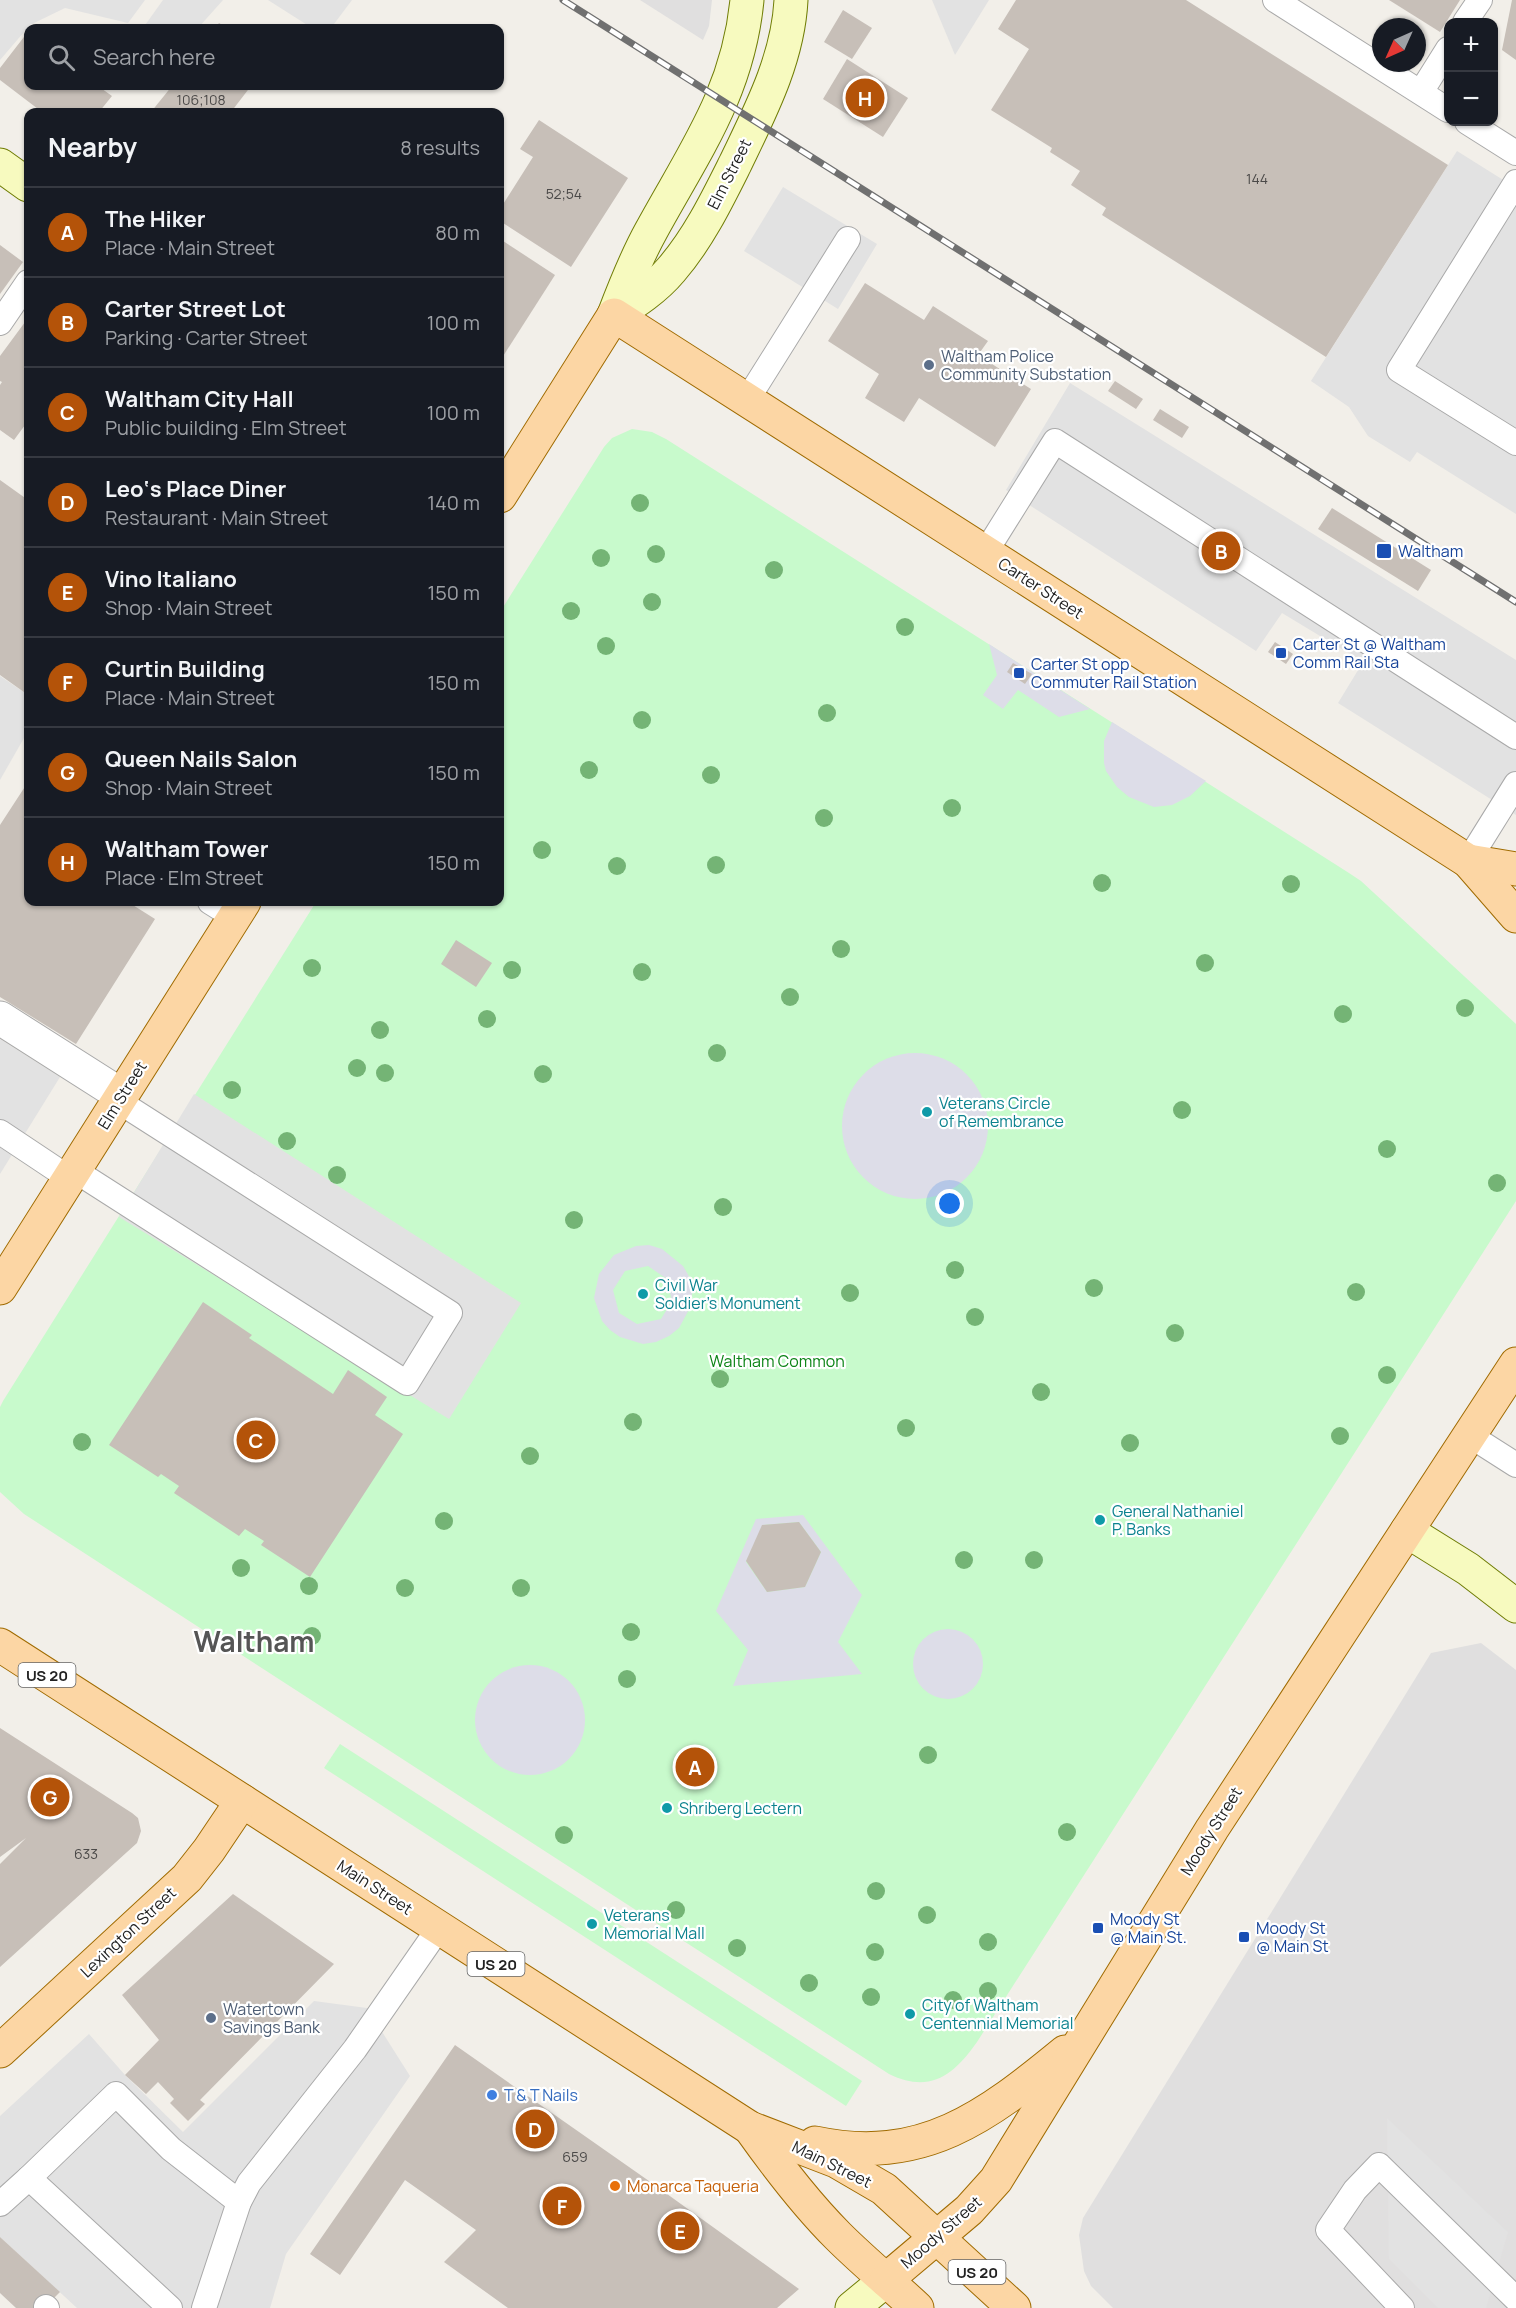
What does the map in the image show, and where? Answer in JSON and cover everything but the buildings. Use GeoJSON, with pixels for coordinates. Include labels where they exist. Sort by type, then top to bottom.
{"type":"FeatureCollection","features":[{"type":"Feature","properties":{"kind":"main road","name":"Elm Street"},"geometry":{"type":"LineString","coordinates":[[504,490],[614,315],[641,250],[694,157],[722,101],[737,57],[747,0]]}},
{"type":"Feature","properties":{"kind":"main road","name":"Elm Street"},"geometry":{"type":"LineString","coordinates":[[614,315],[651,289],[671,269],[713,205],[756,121],[774,77],[787,29],[791,0]]}},
{"type":"Feature","properties":{"kind":"main road"},"geometry":{"type":"LineString","coordinates":[[0,165],[24,182]]}},
{"type":"Feature","properties":{"kind":"main road","name":"Carter Street"},"geometry":{"type":"LineString","coordinates":[[614,315],[1468,861],[1516,916]]}},
{"type":"Feature","properties":{"kind":"main road","name":"Carter Street"},"geometry":{"type":"LineString","coordinates":[[1468,861],[1516,869]]}},
{"type":"Feature","properties":{"kind":"main road","name":"Elm Street"},"geometry":{"type":"LineString","coordinates":[[0,1288],[120,1098],[230,907]]}},
{"type":"Feature","properties":{"kind":"main road","name":"Moody Street"},"geometry":{"type":"LineString","coordinates":[[886,2280],[969,2210],[996,2180],[1206,1838],[1516,1364]]}},
{"type":"Feature","properties":{"kind":"main road"},"geometry":{"type":"LineString","coordinates":[[1407,1531],[1461,1564],[1516,1606]]}},
{"type":"Feature","properties":{"kind":"main road","name":"Main Street"},"geometry":{"type":"LineString","coordinates":[[0,1645],[750,2128],[819,2154],[884,2189],[1014,2308]]}},
{"type":"Feature","properties":{"kind":"main road","name":"Lexington Street"},"geometry":{"type":"LineString","coordinates":[[0,2051],[187,1878],[242,1801]]}},
{"type":"Feature","properties":{"kind":"main road"},"geometry":{"type":"LineString","coordinates":[[750,2128],[821,2145],[846,2147],[893,2147],[929,2140],[987,2111],[1083,2038]]}},
{"type":"Feature","properties":{"kind":"main road","name":"Main Street"},"geometry":{"type":"LineString","coordinates":[[750,2128],[795,2188],[821,2218],[917,2308]]}},
{"type":"Feature","properties":{"kind":"main road"},"geometry":{"type":"LineString","coordinates":[[852,2308],[886,2280]]}},
{"type":"Feature","properties":{"kind":"street"},"geometry":{"type":"LineString","coordinates":[[0,1018],[120,1098]]}},
{"type":"Feature","properties":{"kind":"lane"},"geometry":{"type":"LineString","coordinates":[[1275,0],[1444,107]]}},
{"type":"Feature","properties":{"kind":"lane"},"geometry":{"type":"LineString","coordinates":[[1468,18],[1480,0]]}},
{"type":"Feature","properties":{"kind":"lane"},"geometry":{"type":"LineString","coordinates":[[1421,92],[1444,57]]}},
{"type":"Feature","properties":{"kind":"lane"},"geometry":{"type":"LineString","coordinates":[[1473,126],[1516,153]]}},
{"type":"Feature","properties":{"kind":"lane"},"geometry":{"type":"LineString","coordinates":[[1516,182],[1399,370],[1516,443]]}},
{"type":"Feature","properties":{"kind":"lane"},"geometry":{"type":"LineString","coordinates":[[747,400],[848,239]]}},
{"type":"Feature","properties":{"kind":"lane"},"geometry":{"type":"LineString","coordinates":[[0,323],[24,288]]}},
{"type":"Feature","properties":{"kind":"lane"},"geometry":{"type":"LineString","coordinates":[[985,553],[1055,441],[1516,737]]}},
{"type":"Feature","properties":{"kind":"lane"},"geometry":{"type":"LineString","coordinates":[[1468,861],[1516,784]]}},
{"type":"Feature","properties":{"kind":"lane"},"geometry":{"type":"LineString","coordinates":[[0,1132],[72,1174],[407,1383],[450,1313],[120,1098]]}},
{"type":"Feature","properties":{"kind":"lane"},"geometry":{"type":"LineString","coordinates":[[1469,1436],[1516,1465]]}},
{"type":"Feature","properties":{"kind":"lane"},"geometry":{"type":"LineString","coordinates":[[204,2308],[239,2202],[261,2167],[355,2049],[439,1928]]}},
{"type":"Feature","properties":{"kind":"lane"},"geometry":{"type":"LineString","coordinates":[[0,2204],[116,2094],[171,2149],[239,2202]]}},
{"type":"Feature","properties":{"kind":"lane"},"geometry":{"type":"LineString","coordinates":[[1402,2308],[1328,2230],[1355,2190],[1379,2165],[1516,2300]]}},
{"type":"Feature","properties":{"kind":"lane"},"geometry":{"type":"LineString","coordinates":[[29,2178],[170,2308]]}},
{"type":"Feature","properties":{"kind":"shaded area"},"geometry":{"type":"Polygon","coordinates":[[[0,0],[145,0],[128,23],[65,8],[32,24],[24,24],[24,32],[0,60],[0,0]]]}},
{"type":"Feature","properties":{"kind":"shaded area"},"geometry":{"type":"Polygon","coordinates":[[[163,0],[223,0],[202,24],[146,24],[163,0]]]}},
{"type":"Feature","properties":{"kind":"shaded area"},"geometry":{"type":"Polygon","coordinates":[[[268,0],[352,0],[334,24],[306,24],[268,0]]]}},
{"type":"Feature","properties":{"kind":"shaded area"},"geometry":{"type":"Polygon","coordinates":[[[640,0],[712,0],[709,26],[703,40],[640,0]]]}},
{"type":"Feature","properties":{"kind":"shaded area"},"geometry":{"type":"Polygon","coordinates":[[[932,0],[989,0],[955,55],[932,0]]]}},
{"type":"Feature","properties":{"kind":"shaded area"},"geometry":{"type":"Polygon","coordinates":[[[1457,151],[1516,188],[1516,514],[1417,452],[1410,462],[1368,436],[1349,407],[1311,381],[1457,151]]]}},
{"type":"Feature","properties":{"kind":"shaded area"},"geometry":{"type":"Polygon","coordinates":[[[783,187],[877,244],[838,309],[744,251],[783,187]]]}},
{"type":"Feature","properties":{"kind":"shaded area"},"geometry":{"type":"Polygon","coordinates":[[[1070,383],[1516,660],[1516,815],[1338,703],[1363,662],[1282,613],[1256,651],[1006,490],[1070,383]]]}},
{"type":"Feature","properties":{"kind":"shaded area"},"geometry":{"type":"Polygon","coordinates":[[[989,644],[1090,709],[1059,717],[1018,690],[1003,709],[983,695],[997,675],[989,644]]]}},
{"type":"Feature","properties":{"kind":"shaded area"},"geometry":{"type":"Polygon","coordinates":[[[0,676],[24,692],[24,738],[0,780],[0,676]]]}},
{"type":"Feature","properties":{"kind":"shaded area"},"geometry":{"type":"Polygon","coordinates":[[[1112,722],[1206,781],[1190,796],[1172,805],[1154,807],[1129,797],[1117,787],[1106,771],[1104,763],[1104,741],[1112,722]]]}},
{"type":"Feature","properties":{"kind":"shaded area"},"geometry":{"type":"Polygon","coordinates":[[[0,1039],[60,1077],[0,1174],[0,1039]]]}},
{"type":"Feature","properties":{"kind":"shaded area"},"geometry":{"type":"Polygon","coordinates":[[[915,1053],[943,1058],[967,1074],[983,1098],[988,1126],[983,1154],[967,1178],[943,1194],[915,1199],[887,1194],[863,1178],[847,1154],[842,1126],[847,1098],[863,1074],[887,1058],[915,1053]]]}},
{"type":"Feature","properties":{"kind":"shaded area"},"geometry":{"type":"Polygon","coordinates":[[[194,1094],[521,1303],[449,1419],[119,1217],[194,1094]]]}},
{"type":"Feature","properties":{"kind":"shaded area"},"geometry":{"type":"Polygon","coordinates":[[[649,1245],[662,1249],[683,1266],[690,1278],[692,1291],[692,1304],[679,1328],[656,1342],[643,1344],[620,1337],[610,1330],[602,1321],[594,1298],[599,1274],[614,1255],[636,1246],[649,1245]],[[648,1266],[625,1271],[613,1290],[619,1313],[637,1324],[661,1319],[672,1301],[667,1279],[648,1266]]]}},
{"type":"Feature","properties":{"kind":"shaded area"},"geometry":{"type":"Polygon","coordinates":[[[803,1515],[862,1595],[838,1642],[862,1674],[733,1686],[748,1650],[716,1611],[756,1519],[803,1515]],[[799,1522],[763,1525],[746,1562],[767,1592],[805,1587],[821,1552],[799,1522]]]}},
{"type":"Feature","properties":{"kind":"shaded area"},"geometry":{"type":"Polygon","coordinates":[[[948,1629],[961,1632],[973,1639],[980,1651],[983,1664],[980,1677],[973,1689],[961,1696],[948,1699],[935,1696],[923,1689],[916,1677],[913,1664],[916,1651],[923,1639],[935,1632],[948,1629]]]}},
{"type":"Feature","properties":{"kind":"shaded area"},"geometry":{"type":"Polygon","coordinates":[[[1481,1643],[1516,1670],[1516,2308],[1113,2308],[1091,2286],[1084,2271],[1079,2235],[1083,2218],[1431,1653],[1481,1643]]]}},
{"type":"Feature","properties":{"kind":"shaded area"},"geometry":{"type":"Polygon","coordinates":[[[530,1665],[551,1670],[569,1681],[580,1699],[585,1720],[580,1741],[569,1759],[551,1770],[530,1775],[509,1770],[491,1759],[480,1741],[475,1720],[480,1699],[491,1681],[509,1670],[530,1665]]]}},
{"type":"Feature","properties":{"kind":"shaded area"},"geometry":{"type":"Polygon","coordinates":[[[314,2001],[367,2008],[410,2076],[286,2254],[270,2308],[77,2308],[0,2237],[0,2116],[89,2034],[125,2075],[183,2132],[314,2001]]]}},
{"type":"Feature","properties":{"kind":"shaded area"},"geometry":{"type":"Polygon","coordinates":[[[1387,2118],[1508,2232],[1486,2308],[1438,2308],[1389,2259],[1387,2118]]]}},
{"type":"Feature","properties":{"kind":"green space","name":"Waltham Common"},"geometry":{"type":"Polygon","coordinates":[[[632,429],[652,432],[666,439],[1361,881],[1516,1024],[1516,1201],[977,2042],[950,2072],[929,2081],[904,2080],[889,2074],[24,1514],[0,1492],[0,1407],[3,1401],[313,906],[504,906],[504,606],[604,447],[612,438],[632,429]]]}},
{"type":"Feature","properties":{"kind":"green space"},"geometry":{"type":"Polygon","coordinates":[[[340,1744],[862,2081],[846,2106],[324,1768],[340,1744]]]}},
{"type":"Feature","properties":{"kind":"railway"},"geometry":{"type":"LineString","coordinates":[[563,0],[1516,602]]}},
{"type":"Feature","properties":{"kind":"place","name":"Waltham Tower"},"geometry":{"type":"Point","coordinates":[865,98]}},
{"type":"Feature","properties":{"kind":"place","name":"Waltham Police Community Substation"},"geometry":{"type":"Point","coordinates":[929,365]}},
{"type":"Feature","properties":{"kind":"place","name":"Carter Street Lot"},"geometry":{"type":"Point","coordinates":[1221,551]}},
{"type":"Feature","properties":{"kind":"place","name":"Waltham"},"geometry":{"type":"Point","coordinates":[1384,551]}},
{"type":"Feature","properties":{"kind":"place","name":"Carter St @ Waltham Comm Rail Sta"},"geometry":{"type":"Point","coordinates":[1281,653]}},
{"type":"Feature","properties":{"kind":"place","name":"Carter St opp Commuter Rail Station"},"geometry":{"type":"Point","coordinates":[1019,673]}},
{"type":"Feature","properties":{"kind":"place","name":"Veterans Circle of Remembrance"},"geometry":{"type":"Point","coordinates":[927,1112]}},
{"type":"Feature","properties":{"kind":"place","name":"Civil War Soldier's Monument"},"geometry":{"type":"Point","coordinates":[643,1294]}},
{"type":"Feature","properties":{"kind":"place","name":"Waltham City Hall"},"geometry":{"type":"Point","coordinates":[256,1440]}},
{"type":"Feature","properties":{"kind":"place","name":"General Nathaniel P. Banks"},"geometry":{"type":"Point","coordinates":[1100,1520]}},
{"type":"Feature","properties":{"kind":"place","name":"The Hiker"},"geometry":{"type":"Point","coordinates":[695,1767]}},
{"type":"Feature","properties":{"kind":"place","name":"Queen Nails Salon"},"geometry":{"type":"Point","coordinates":[50,1797]}},
{"type":"Feature","properties":{"kind":"place","name":"Shriberg Lectern"},"geometry":{"type":"Point","coordinates":[667,1808]}},
{"type":"Feature","properties":{"kind":"place","name":"Veterans Memorial Mall"},"geometry":{"type":"Point","coordinates":[592,1924]}},
{"type":"Feature","properties":{"kind":"place","name":"Moody St @ Main St."},"geometry":{"type":"Point","coordinates":[1098,1928]}},
{"type":"Feature","properties":{"kind":"place","name":"Moody St @ Main St"},"geometry":{"type":"Point","coordinates":[1244,1937]}},
{"type":"Feature","properties":{"kind":"place","name":"City of Waltham Centennial Memorial"},"geometry":{"type":"Point","coordinates":[910,2014]}},
{"type":"Feature","properties":{"kind":"place","name":"Watertown Savings Bank"},"geometry":{"type":"Point","coordinates":[211,2018]}},
{"type":"Feature","properties":{"kind":"place","name":"T & T Nails"},"geometry":{"type":"Point","coordinates":[492,2095]}},
{"type":"Feature","properties":{"kind":"place","name":"Leo‘s Place Diner"},"geometry":{"type":"Point","coordinates":[535,2129]}},
{"type":"Feature","properties":{"kind":"place","name":"Monarca Taqueria"},"geometry":{"type":"Point","coordinates":[615,2186]}},
{"type":"Feature","properties":{"kind":"place","name":"Curtin Building"},"geometry":{"type":"Point","coordinates":[562,2206]}},
{"type":"Feature","properties":{"kind":"place","name":"Vino Italiano"},"geometry":{"type":"Point","coordinates":[680,2231]}},
{"type":"Feature","properties":{"kind":"district","name":"Waltham"},"geometry":{"type":"Point","coordinates":[254,1641]}}]}
